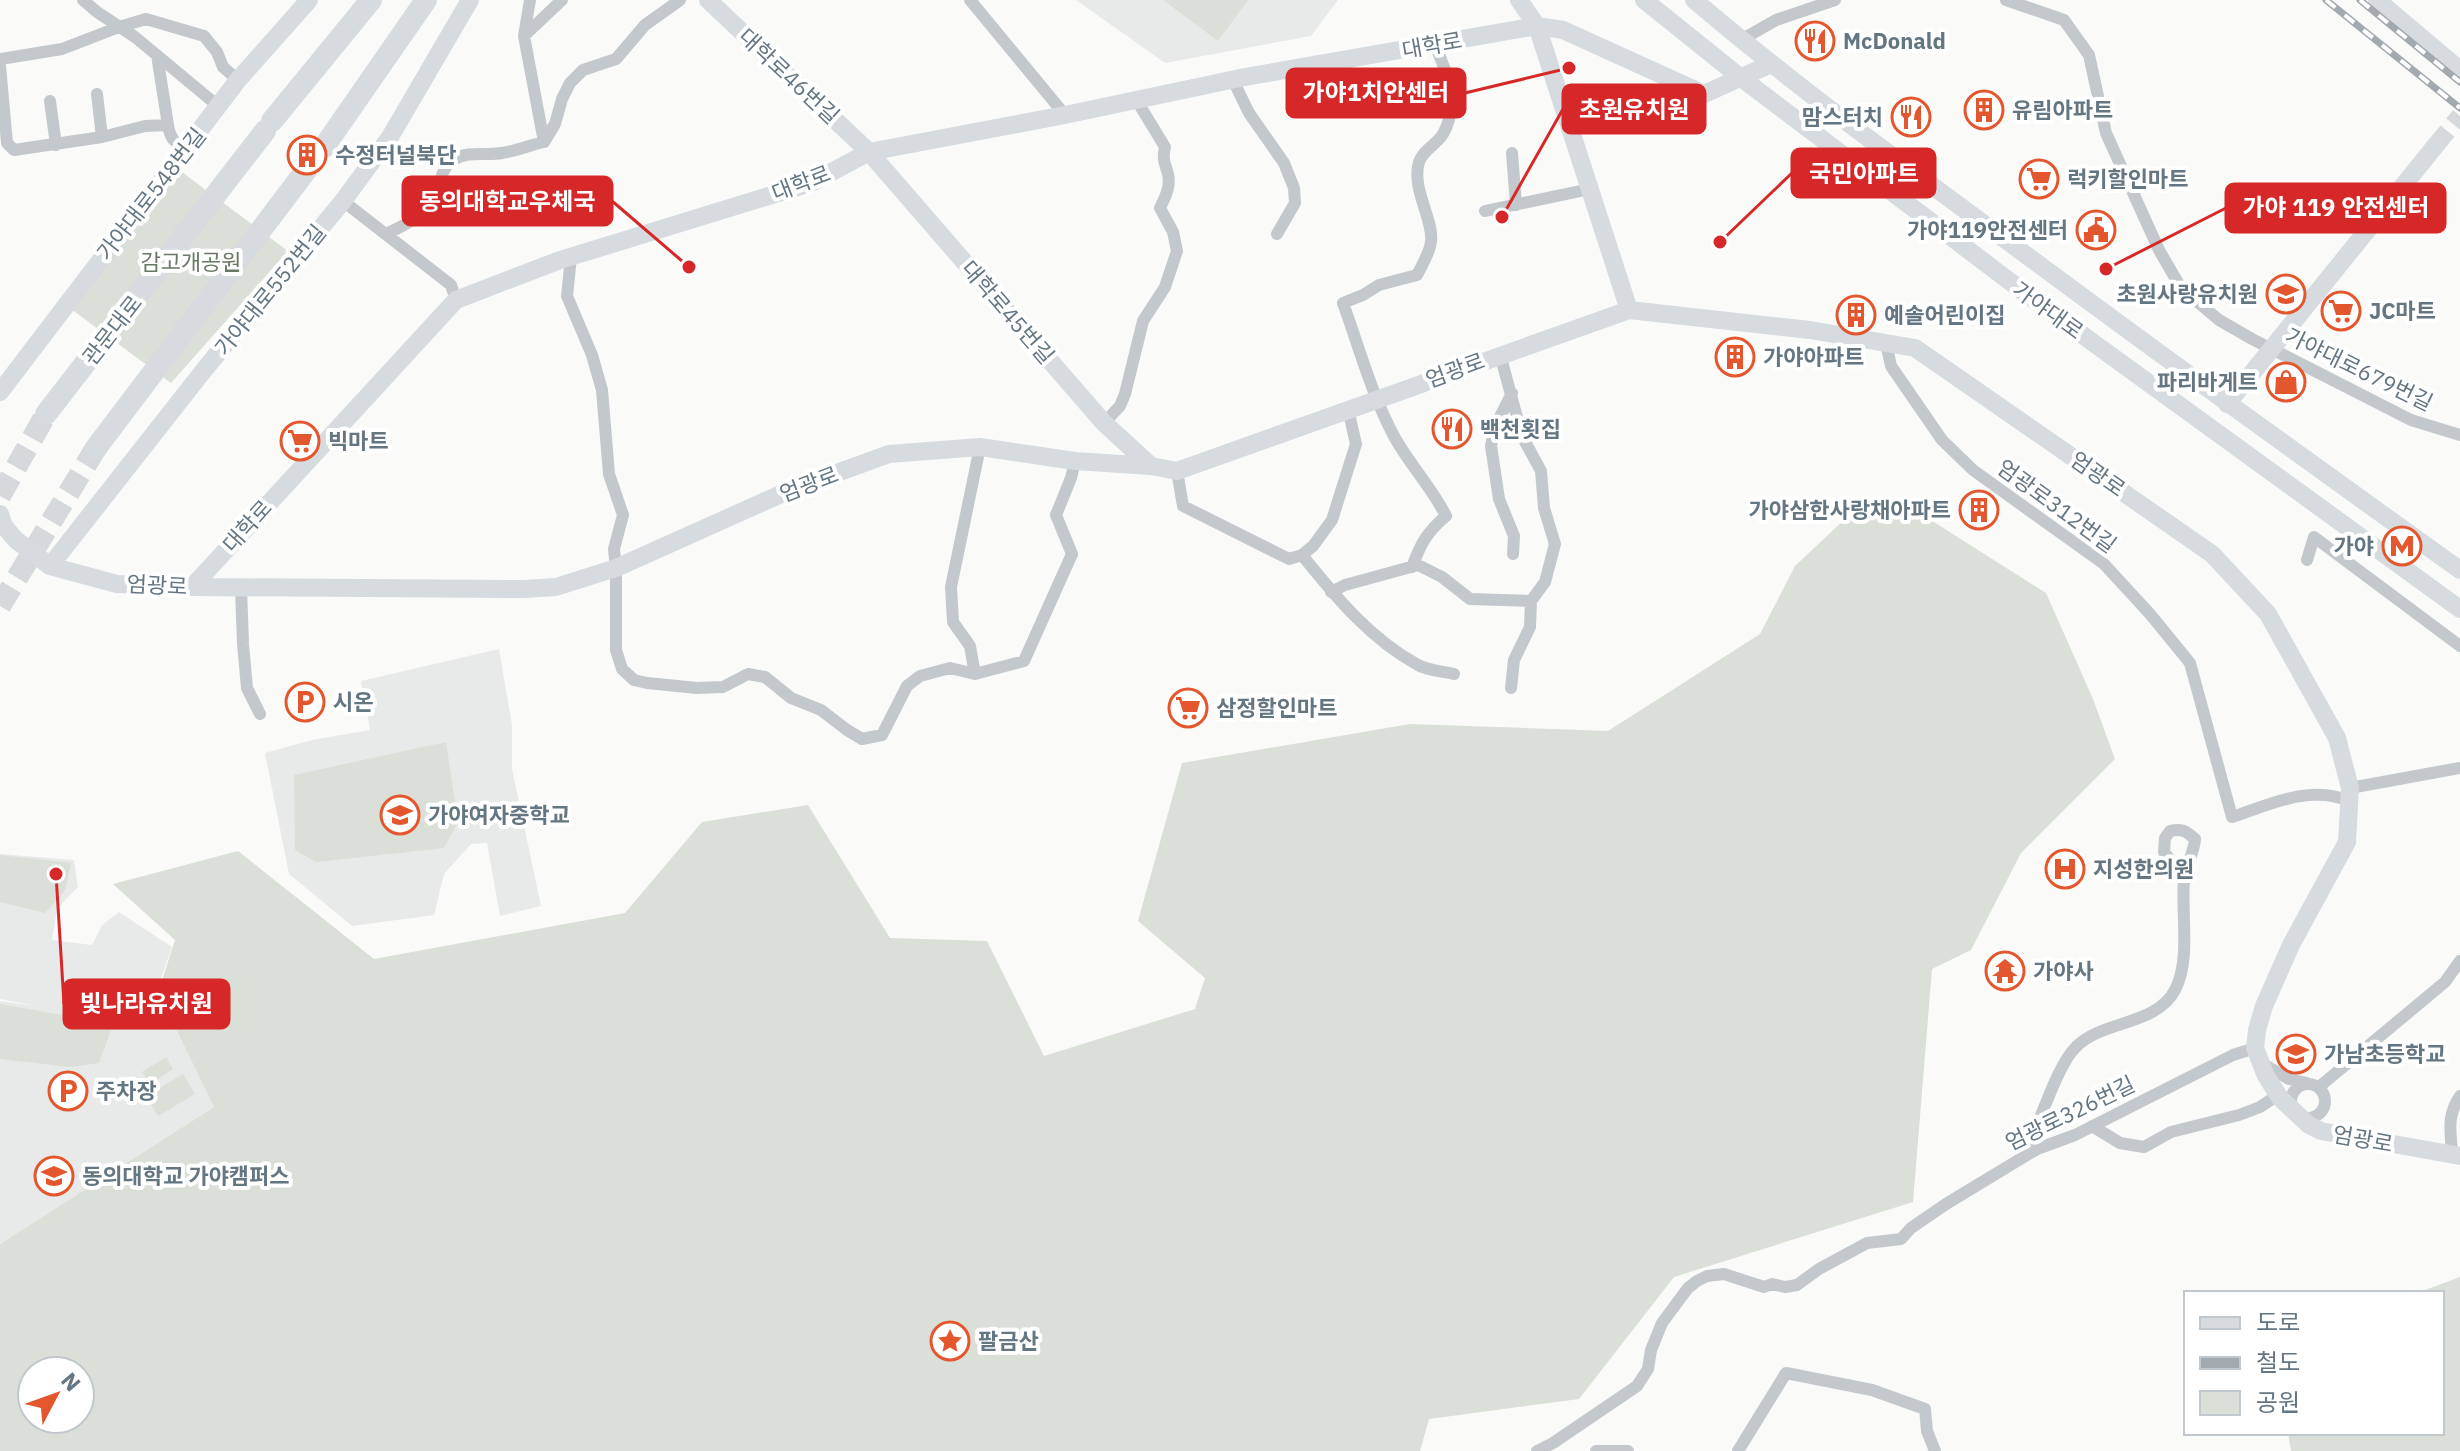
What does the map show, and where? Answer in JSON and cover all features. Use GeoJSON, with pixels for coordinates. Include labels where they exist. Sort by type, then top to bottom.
{"type":"FeatureCollection","features":[{"type":"Feature","properties":{"kind":"highway","name":"관문대로"},"geometry":{"type":"LineString","coordinates":[[46,414],[269,126],[371,0]]}},
{"type":"Feature","properties":{"kind":"highway"},"geometry":{"type":"LineString","coordinates":[[324,147],[426,0]]}},
{"type":"Feature","properties":{"kind":"highway"},"geometry":{"type":"LineString","coordinates":[[96,448],[307,169]]}},
{"type":"Feature","properties":{"kind":"main road","name":"가야대로548번길"},"geometry":{"type":"LineString","coordinates":[[0,392],[238,80],[309,0]]}},
{"type":"Feature","properties":{"kind":"main road","name":"가야대로552번길"},"geometry":{"type":"LineString","coordinates":[[50,566],[204,370],[343,201],[390,137],[470,0]]}},
{"type":"Feature","properties":{"kind":"main road","name":"대학로46번길"},"geometry":{"type":"LineString","coordinates":[[708,0],[869,152]]}},
{"type":"Feature","properties":{"kind":"main road"},"geometry":{"type":"LineString","coordinates":[[1519,0],[1537,26],[1629,310]]}},
{"type":"Feature","properties":{"kind":"main road","name":"가야대로"},"geometry":{"type":"LineString","coordinates":[[1644,0],[1740,77],[2037,302],[2460,609]]}},
{"type":"Feature","properties":{"kind":"main road","name":"가야대로"},"geometry":{"type":"LineString","coordinates":[[1694,0],[1771,64],[2227,404],[2460,570]]}},
{"type":"Feature","properties":{"kind":"main road"},"geometry":{"type":"LineString","coordinates":[[2377,0],[2460,70]]}},
{"type":"Feature","properties":{"kind":"main road","name":"대학로"},"geometry":{"type":"LineString","coordinates":[[192,587],[456,300],[571,257],[811,183],[869,152],[1233,80],[1537,26],[1563,30],[1704,94],[1771,64]]}},
{"type":"Feature","properties":{"kind":"main road"},"geometry":{"type":"LineString","coordinates":[[2442,130],[2450,140],[2448,146],[2376,237],[2350,254],[2359,223],[2432,132],[2442,130]]}},
{"type":"Feature","properties":{"kind":"main road"},"geometry":{"type":"LineString","coordinates":[[2227,404],[2436,145]]}},
{"type":"Feature","properties":{"kind":"main road","name":"대학로45번길"},"geometry":{"type":"LineString","coordinates":[[869,152],[1104,423],[1151,466]]}},
{"type":"Feature","properties":{"kind":"main road","name":"엄광로"},"geometry":{"type":"LineString","coordinates":[[6,532],[50,566],[117,584],[241,588],[524,589],[565,585],[616,568],[790,490],[889,454],[980,447],[1075,461],[1151,466],[1177,471],[1629,310],[1810,330],[1915,348],[2212,554],[2268,614],[2337,738],[2350,794],[2347,842],[2291,945],[2264,1006],[2257,1030],[2257,1055],[2278,1095],[2309,1125],[2337,1135],[2456,1155]]}},
{"type":"Feature","properties":{"kind":"main road"},"geometry":{"type":"LineString","coordinates":[[0,367],[22,362]]}},
{"type":"Feature","properties":{"kind":"main road"},"geometry":{"type":"LineString","coordinates":[[6,532],[40,551],[74,537]]}},
{"type":"Feature","properties":{"kind":"street"},"geometry":{"type":"LineString","coordinates":[[83,0],[157,55],[218,106]]}},
{"type":"Feature","properties":{"kind":"street"},"geometry":{"type":"LineString","coordinates":[[530,0],[524,36],[544,142]]}},
{"type":"Feature","properties":{"kind":"street"},"geometry":{"type":"LineString","coordinates":[[524,36],[562,0]]}},
{"type":"Feature","properties":{"kind":"street"},"geometry":{"type":"LineString","coordinates":[[385,234],[419,215],[436,195],[441,175],[452,160],[473,154],[502,153],[544,142],[555,124],[570,83],[583,70],[616,59],[645,25],[680,0]]}},
{"type":"Feature","properties":{"kind":"street"},"geometry":{"type":"LineString","coordinates":[[970,0],[1065,115]]}},
{"type":"Feature","properties":{"kind":"street"},"geometry":{"type":"LineString","coordinates":[[1741,40],[1776,20],[1835,0]]}},
{"type":"Feature","properties":{"kind":"street","name":"가야대로679번길"},"geometry":{"type":"LineString","coordinates":[[2006,0],[2064,20],[2089,55],[2106,133],[2159,250],[2181,288],[2219,320],[2271,349],[2411,420],[2460,435]]}},
{"type":"Feature","properties":{"kind":"street"},"geometry":{"type":"LineString","coordinates":[[0,59],[62,49],[146,19],[204,36],[217,52],[223,67],[238,80]]}},
{"type":"Feature","properties":{"kind":"street"},"geometry":{"type":"LineString","coordinates":[[1412,567],[1430,530],[1446,516],[1395,437],[1377,398],[1343,303],[1379,285],[1417,275],[1427,256],[1432,239],[1419,193],[1419,163],[1442,135],[1451,112],[1448,76],[1435,45]]}},
{"type":"Feature","properties":{"kind":"street"},"geometry":{"type":"LineString","coordinates":[[157,55],[169,135],[185,149]]}},
{"type":"Feature","properties":{"kind":"street"},"geometry":{"type":"LineString","coordinates":[[0,66],[7,143],[14,150],[102,137],[145,126],[168,125]]}},
{"type":"Feature","properties":{"kind":"street"},"geometry":{"type":"LineString","coordinates":[[1233,80],[1249,113],[1284,163],[1294,188],[1295,203],[1277,234]]}},
{"type":"Feature","properties":{"kind":"street"},"geometry":{"type":"LineString","coordinates":[[97,94],[102,137]]}},
{"type":"Feature","properties":{"kind":"street"},"geometry":{"type":"LineString","coordinates":[[50,101],[56,145]]}},
{"type":"Feature","properties":{"kind":"street"},"geometry":{"type":"LineString","coordinates":[[1104,423],[1120,406],[1143,321],[1165,287],[1177,251],[1173,232],[1160,208],[1168,192],[1169,176],[1162,159],[1165,147],[1137,101]]}},
{"type":"Feature","properties":{"kind":"street"},"geometry":{"type":"LineString","coordinates":[[1512,153],[1516,205]]}},
{"type":"Feature","properties":{"kind":"street"},"geometry":{"type":"LineString","coordinates":[[1485,211],[1588,184]]}},
{"type":"Feature","properties":{"kind":"street"},"geometry":{"type":"LineString","coordinates":[[343,201],[451,285],[456,300]]}},
{"type":"Feature","properties":{"kind":"street"},"geometry":{"type":"LineString","coordinates":[[571,257],[567,296],[592,355],[602,390],[609,474],[623,515],[614,549],[616,650],[622,669],[634,680],[653,685],[697,688],[723,687],[748,674],[765,677],[791,698],[821,710],[862,739],[882,735],[907,686],[920,676],[950,668],[975,674],[1024,661],[1072,554],[1056,515],[1075,461]]}},
{"type":"Feature","properties":{"kind":"street","name":"엄광로312번길"},"geometry":{"type":"LineString","coordinates":[[1886,343],[1891,366],[1942,440],[1973,470],[2104,564],[2190,663],[2232,817],[2308,794],[2339,797],[2350,794]]}},
{"type":"Feature","properties":{"kind":"street"},"geometry":{"type":"LineString","coordinates":[[1500,354],[1522,436],[1541,471],[1544,508],[1555,544],[1545,582],[1531,601],[1530,627],[1514,660],[1511,688]]}},
{"type":"Feature","properties":{"kind":"street"},"geometry":{"type":"LineString","coordinates":[[1512,393],[1495,427],[1491,446],[1499,499],[1514,536],[1513,554]]}},
{"type":"Feature","properties":{"kind":"street"},"geometry":{"type":"LineString","coordinates":[[1177,471],[1183,506],[1289,559],[1302,555],[1313,546],[1332,520],[1356,444],[1348,409]]}},
{"type":"Feature","properties":{"kind":"street"},"geometry":{"type":"LineString","coordinates":[[975,674],[970,646],[953,622],[951,587],[980,447]]}},
{"type":"Feature","properties":{"kind":"street"},"geometry":{"type":"LineString","coordinates":[[2307,560],[2314,537],[2460,646]]}},
{"type":"Feature","properties":{"kind":"street"},"geometry":{"type":"LineString","coordinates":[[1302,555],[1331,592],[1380,639],[1420,667],[1454,674]]}},
{"type":"Feature","properties":{"kind":"street"},"geometry":{"type":"LineString","coordinates":[[1331,592],[1345,585],[1418,565],[1442,577],[1470,599],[1531,601]]}},
{"type":"Feature","properties":{"kind":"street"},"geometry":{"type":"LineString","coordinates":[[241,588],[247,688],[260,714]]}},
{"type":"Feature","properties":{"kind":"street"},"geometry":{"type":"LineString","coordinates":[[2350,794],[2460,768]]}},
{"type":"Feature","properties":{"kind":"street"},"geometry":{"type":"LineString","coordinates":[[2037,1149],[2033,1135],[2065,1063],[2076,1047],[2097,1033],[2131,1022],[2157,1008],[2174,992],[2182,969],[2184,877],[2194,853],[2195,839],[2186,831],[2170,831],[2164,852],[2184,877]]}},
{"type":"Feature","properties":{"kind":"street"},"geometry":{"type":"LineString","coordinates":[[2321,1112],[2304,1118],[2296,1114],[2291,1105],[2291,1095],[2298,1087],[2313,1085],[2445,982],[2460,961]]}},
{"type":"Feature","properties":{"kind":"street"},"geometry":{"type":"LineString","coordinates":[[2445,982],[2460,987]]}},
{"type":"Feature","properties":{"kind":"street","name":"엄광로326번길"},"geometry":{"type":"LineString","coordinates":[[1537,1451],[1637,1386],[1648,1369],[1651,1350],[1662,1323],[1688,1288],[1697,1281],[1724,1274],[1764,1287],[1772,1284],[1785,1287],[1797,1285],[1819,1269],[1867,1243],[1901,1239],[1911,1228],[2037,1149],[2092,1126],[2233,1055],[2257,1055]]}},
{"type":"Feature","properties":{"kind":"street"},"geometry":{"type":"LineString","coordinates":[[2257,1055],[2289,1079],[2313,1085],[2325,1099],[2321,1112],[2325,1123],[2337,1135]]}},
{"type":"Feature","properties":{"kind":"street"},"geometry":{"type":"LineString","coordinates":[[2092,1126],[2120,1143],[2144,1147],[2171,1132],[2260,1107],[2278,1095]]}},
{"type":"Feature","properties":{"kind":"street"},"geometry":{"type":"LineString","coordinates":[[2456,1155],[2449,1126],[2451,1109],[2460,1096]]}},
{"type":"Feature","properties":{"kind":"street"},"geometry":{"type":"LineString","coordinates":[[1738,1451],[1786,1373],[1872,1390],[1925,1409],[1927,1431],[1935,1451]]}},
{"type":"Feature","properties":{"kind":"street"},"geometry":{"type":"LineString","coordinates":[[1596,1451],[1628,1451]]}},
{"type":"Feature","properties":{"kind":"shaded area"},"geometry":{"type":"Polygon","coordinates":[[[1076,0],[1338,0],[1311,36],[1165,63],[1076,0]]]}},
{"type":"Feature","properties":{"kind":"shaded area","name":"가야여자중학교"},"geometry":{"type":"Polygon","coordinates":[[[499,649],[512,725],[512,769],[541,906],[500,916],[487,843],[471,844],[444,874],[434,915],[352,926],[289,874],[265,753],[312,740],[370,730],[361,681],[499,649]]]}},
{"type":"Feature","properties":{"kind":"shaded area","name":"동의대학교 가야캠퍼스"},"geometry":{"type":"Polygon","coordinates":[[[0,854],[74,860],[78,887],[57,909],[52,940],[92,945],[102,925],[119,912],[172,947],[148,1015],[158,994],[214,1107],[0,1244],[0,1001],[36,1006],[0,999],[0,854]]]}},
{"type":"Feature","properties":{"kind":"green space"},"geometry":{"type":"Polygon","coordinates":[[[1163,0],[1248,0],[1218,41],[1163,0]]]}},
{"type":"Feature","properties":{"kind":"green space","name":"감고개공원"},"geometry":{"type":"Polygon","coordinates":[[[179,170],[288,251],[171,383],[71,309],[179,170]]]}},
{"type":"Feature","properties":{"kind":"green space"},"geometry":{"type":"Polygon","coordinates":[[[1896,498],[2046,593],[2093,699],[2115,759],[2021,853],[1971,950],[1932,969],[1913,1202],[1674,1277],[1579,1399],[1429,1419],[1420,1451],[0,1451],[0,1244],[214,1107],[158,993],[175,940],[113,884],[238,851],[374,959],[625,913],[702,822],[808,805],[890,938],[987,941],[1044,1056],[1195,1009],[1205,978],[1138,921],[1182,763],[1410,724],[1608,731],[1760,634],[1795,566],[1845,519],[1896,498]]]}},
{"type":"Feature","properties":{"kind":"green space"},"geometry":{"type":"Polygon","coordinates":[[[446,742],[458,822],[444,848],[316,862],[295,850],[294,775],[446,742]]]}},
{"type":"Feature","properties":{"kind":"green space"},"geometry":{"type":"Polygon","coordinates":[[[0,855],[71,863],[65,890],[45,913],[0,902],[0,855]]]}},
{"type":"Feature","properties":{"kind":"green space"},"geometry":{"type":"Polygon","coordinates":[[[0,1004],[113,1024],[99,1063],[71,1067],[0,1059],[0,1004]]]}},
{"type":"Feature","properties":{"kind":"green space"},"geometry":{"type":"Polygon","coordinates":[[[166,1057],[173,1069],[150,1084],[142,1072],[166,1057]]]}},
{"type":"Feature","properties":{"kind":"green space"},"geometry":{"type":"Polygon","coordinates":[[[183,1074],[195,1094],[158,1116],[146,1096],[183,1074]]]}},
{"type":"Feature","properties":{"kind":"green space"},"geometry":{"type":"Polygon","coordinates":[[[2460,1277],[2460,1451],[2291,1451],[2288,1435],[2444,1435],[2444,1291],[2422,1291],[2460,1277]]]}},
{"type":"Feature","properties":{"kind":"tunnel"},"geometry":{"type":"LineString","coordinates":[[2436,145],[2460,116]]}},
{"type":"Feature","properties":{"kind":"tunnel"},"geometry":{"type":"LineString","coordinates":[[0,496],[46,414]]}},
{"type":"Feature","properties":{"kind":"tunnel"},"geometry":{"type":"LineString","coordinates":[[0,606],[96,448]]}},
{"type":"Feature","properties":{"kind":"railway"},"geometry":{"type":"LineString","coordinates":[[2326,0],[2460,108]]}},
{"type":"Feature","properties":{"kind":"railway"},"geometry":{"type":"LineString","coordinates":[[2360,0],[2460,82]]}},
{"type":"Feature","properties":{"kind":"place","name":"McDonald"},"geometry":{"type":"Point","coordinates":[1815,41]}},
{"type":"Feature","properties":{"kind":"place","name":"가야1치안센터"},"geometry":{"type":"Point","coordinates":[1569,68]}},
{"type":"Feature","properties":{"kind":"place","name":"유림아파트"},"geometry":{"type":"Point","coordinates":[1984,110]}},
{"type":"Feature","properties":{"kind":"place","name":"맘스터치"},"geometry":{"type":"Point","coordinates":[1911,117]}},
{"type":"Feature","properties":{"kind":"place","name":"수정터널북단"},"geometry":{"type":"Point","coordinates":[307,155]}},
{"type":"Feature","properties":{"kind":"place","name":"럭키할인마트"},"geometry":{"type":"Point","coordinates":[2039,179]}},
{"type":"Feature","properties":{"kind":"place","name":"초원유치원"},"geometry":{"type":"Point","coordinates":[1502,217]}},
{"type":"Feature","properties":{"kind":"place","name":"가야119안전센터"},"geometry":{"type":"Point","coordinates":[2096,230]}},
{"type":"Feature","properties":{"kind":"place","name":"국민아파트"},"geometry":{"type":"Point","coordinates":[1720,242]}},
{"type":"Feature","properties":{"kind":"place","name":"동의대학교우체국"},"geometry":{"type":"Point","coordinates":[689,267]}},
{"type":"Feature","properties":{"kind":"place","name":"가야 119 안전센터"},"geometry":{"type":"Point","coordinates":[2106,269]}},
{"type":"Feature","properties":{"kind":"place","name":"초원사랑유치원"},"geometry":{"type":"Point","coordinates":[2286,294]}},
{"type":"Feature","properties":{"kind":"place","name":"JC마트"},"geometry":{"type":"Point","coordinates":[2341,311]}},
{"type":"Feature","properties":{"kind":"place","name":"예솔어린이집"},"geometry":{"type":"Point","coordinates":[1856,315]}},
{"type":"Feature","properties":{"kind":"place","name":"가야아파트"},"geometry":{"type":"Point","coordinates":[1735,357]}},
{"type":"Feature","properties":{"kind":"place","name":"파리바게트"},"geometry":{"type":"Point","coordinates":[2286,382]}},
{"type":"Feature","properties":{"kind":"place","name":"백천횟집"},"geometry":{"type":"Point","coordinates":[1452,429]}},
{"type":"Feature","properties":{"kind":"place","name":"빅마트"},"geometry":{"type":"Point","coordinates":[300,441]}},
{"type":"Feature","properties":{"kind":"place","name":"가야삼한사랑채아파트"},"geometry":{"type":"Point","coordinates":[1979,510]}},
{"type":"Feature","properties":{"kind":"place","name":"가야"},"geometry":{"type":"Point","coordinates":[2402,546]}},
{"type":"Feature","properties":{"kind":"place","name":"시온"},"geometry":{"type":"Point","coordinates":[305,702]}},
{"type":"Feature","properties":{"kind":"place","name":"삼정할인마트"},"geometry":{"type":"Point","coordinates":[1188,708]}},
{"type":"Feature","properties":{"kind":"place","name":"가야여자중학교"},"geometry":{"type":"Point","coordinates":[400,815]}},
{"type":"Feature","properties":{"kind":"place","name":"지성한의원"},"geometry":{"type":"Point","coordinates":[2065,869]}},
{"type":"Feature","properties":{"kind":"place","name":"빛나라유치원"},"geometry":{"type":"Point","coordinates":[56,874]}},
{"type":"Feature","properties":{"kind":"place","name":"가야사"},"geometry":{"type":"Point","coordinates":[2005,971]}},
{"type":"Feature","properties":{"kind":"place","name":"가남초등학교"},"geometry":{"type":"Point","coordinates":[2296,1054]}},
{"type":"Feature","properties":{"kind":"place","name":"주차장"},"geometry":{"type":"Point","coordinates":[68,1091]}},
{"type":"Feature","properties":{"kind":"place","name":"동의대학교 가야캠퍼스"},"geometry":{"type":"Point","coordinates":[54,1176]}},
{"type":"Feature","properties":{"kind":"place","name":"팔금산"},"geometry":{"type":"Point","coordinates":[950,1341]}}]}
